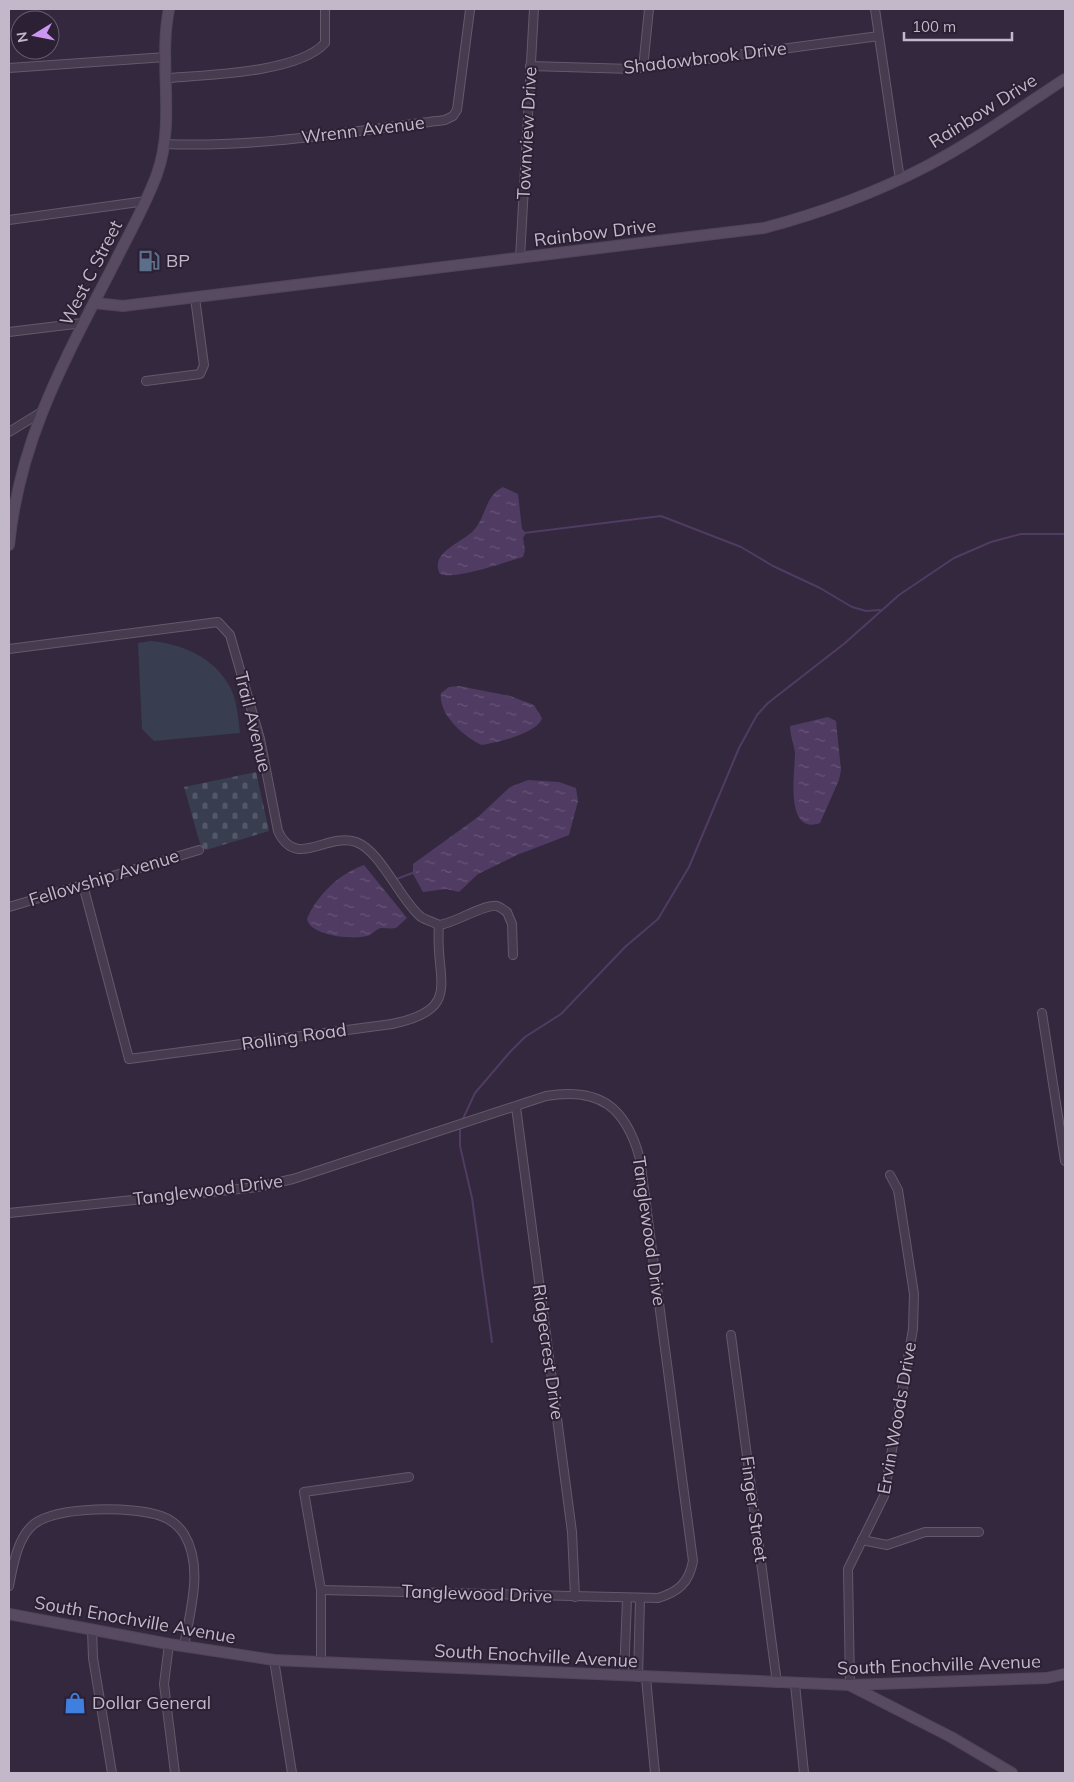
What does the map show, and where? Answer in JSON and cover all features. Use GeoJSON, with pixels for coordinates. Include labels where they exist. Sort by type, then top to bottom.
{"type":"FeatureCollection","features":[{"type":"Feature","properties":{"kind":"main road","name":"West C Street"},"geometry":{"type":"LineString","coordinates":[[9,546],[12,514],[22,466],[40,413],[83,323],[146,201],[157,173],[165,144],[166,57],[169,9]]}},
{"type":"Feature","properties":{"kind":"main road","name":"Rainbow Drive"},"geometry":{"type":"LineString","coordinates":[[94,303],[123,306],[196,298],[764,228],[830,208],[900,180],[1065,79]]}},
{"type":"Feature","properties":{"kind":"main road","name":"South Enochville Avenue"},"geometry":{"type":"LineString","coordinates":[[9,1614],[169,1644],[274,1660],[321,1663],[642,1678],[850,1685],[1047,1678],[1065,1674]]}},
{"type":"Feature","properties":{"kind":"main road"},"geometry":{"type":"LineString","coordinates":[[850,1685],[952,1737],[1012,1773]]}},
{"type":"Feature","properties":{"kind":"street"},"geometry":{"type":"LineString","coordinates":[[167,78],[263,69],[317,52],[325,44],[325,9]]}},
{"type":"Feature","properties":{"kind":"street","name":"Townview Drive"},"geometry":{"type":"LineString","coordinates":[[520,258],[534,9]]}},
{"type":"Feature","properties":{"kind":"street"},"geometry":{"type":"LineString","coordinates":[[643,68],[648,9]]}},
{"type":"Feature","properties":{"kind":"street"},"geometry":{"type":"LineString","coordinates":[[875,9],[900,180]]}},
{"type":"Feature","properties":{"kind":"street","name":"Wrenn Avenue"},"geometry":{"type":"LineString","coordinates":[[165,144],[209,146],[260,142],[445,120],[453,116],[457,110],[470,10]]}},
{"type":"Feature","properties":{"kind":"street","name":"Shadowbrook Drive"},"geometry":{"type":"LineString","coordinates":[[530,66],[590,69],[643,68],[879,36]]}},
{"type":"Feature","properties":{"kind":"street"},"geometry":{"type":"LineString","coordinates":[[9,68],[166,57]]}},
{"type":"Feature","properties":{"kind":"street"},"geometry":{"type":"LineString","coordinates":[[9,220],[146,201]]}},
{"type":"Feature","properties":{"kind":"street"},"geometry":{"type":"LineString","coordinates":[[146,381],[200,374],[204,365],[196,298]]}},
{"type":"Feature","properties":{"kind":"street"},"geometry":{"type":"LineString","coordinates":[[9,332],[83,323]]}},
{"type":"Feature","properties":{"kind":"street"},"geometry":{"type":"LineString","coordinates":[[9,432],[40,413]]}},
{"type":"Feature","properties":{"kind":"street","name":"Trail Avenue"},"geometry":{"type":"LineString","coordinates":[[9,648],[218,622],[230,635],[260,740],[278,831],[283,843],[292,849],[303,849],[345,840],[357,843],[370,852],[421,916],[439,925]]}},
{"type":"Feature","properties":{"kind":"street","name":"Fellowship Avenue"},"geometry":{"type":"LineString","coordinates":[[9,907],[198,850]]}},
{"type":"Feature","properties":{"kind":"street","name":"Rolling Road"},"geometry":{"type":"LineString","coordinates":[[83,885],[129,1059],[392,1024],[425,1015],[434,1008],[440,998],[442,986],[437,948],[439,925]]}},
{"type":"Feature","properties":{"kind":"street"},"geometry":{"type":"LineString","coordinates":[[439,925],[451,924],[487,908],[497,906],[508,912],[512,924],[513,955]]}},
{"type":"Feature","properties":{"kind":"street"},"geometry":{"type":"LineString","coordinates":[[1042,1012],[1065,1161]]}},
{"type":"Feature","properties":{"kind":"street","name":"Tanglewood Drive"},"geometry":{"type":"LineString","coordinates":[[9,1213],[257,1187],[284,1181],[516,1106],[565,1093],[584,1094],[604,1100],[622,1119],[634,1139],[640,1159],[693,1562],[691,1574],[684,1585],[673,1594],[658,1598],[640,1599],[321,1590]]}},
{"type":"Feature","properties":{"kind":"street","name":"Ridgecrest Drive"},"geometry":{"type":"LineString","coordinates":[[516,1106],[572,1532],[574,1597]]}},
{"type":"Feature","properties":{"kind":"street","name":"Ervin Woods Drive"},"geometry":{"type":"LineString","coordinates":[[850,1685],[848,1569],[884,1496],[913,1329],[914,1294],[898,1190],[890,1175]]}},
{"type":"Feature","properties":{"kind":"street","name":"Finger Street"},"geometry":{"type":"LineString","coordinates":[[731,1334],[777,1683]]}},
{"type":"Feature","properties":{"kind":"street"},"geometry":{"type":"LineString","coordinates":[[321,1663],[321,1590],[304,1492],[409,1477]]}},
{"type":"Feature","properties":{"kind":"street"},"geometry":{"type":"LineString","coordinates":[[9,1586],[25,1534],[35,1524],[49,1516],[67,1512],[119,1510],[160,1515],[174,1522],[184,1534],[194,1562],[194,1578],[184,1646]]}},
{"type":"Feature","properties":{"kind":"street"},"geometry":{"type":"LineString","coordinates":[[862,1540],[887,1545],[925,1532],[979,1532]]}},
{"type":"Feature","properties":{"kind":"street"},"geometry":{"type":"LineString","coordinates":[[624,1676],[626,1599]]}},
{"type":"Feature","properties":{"kind":"street"},"geometry":{"type":"LineString","coordinates":[[640,1599],[642,1678],[655,1773]]}},
{"type":"Feature","properties":{"kind":"street"},"geometry":{"type":"LineString","coordinates":[[92,1630],[93,1658],[112,1773]]}},
{"type":"Feature","properties":{"kind":"street"},"geometry":{"type":"LineString","coordinates":[[169,1644],[164,1684],[175,1773]]}},
{"type":"Feature","properties":{"kind":"street"},"geometry":{"type":"LineString","coordinates":[[274,1660],[292,1773]]}},
{"type":"Feature","properties":{"kind":"street"},"geometry":{"type":"LineString","coordinates":[[795,1684],[804,1773]]}},
{"type":"Feature","properties":{"kind":"green space"},"geometry":{"type":"Polygon","coordinates":[[[151,641],[185,649],[206,660],[215,668],[230,687],[234,697],[240,733],[154,741],[142,729],[138,643],[151,641]]]}},
{"type":"Feature","properties":{"kind":"green space"},"geometry":{"type":"Polygon","coordinates":[[[256,772],[269,831],[206,850],[201,847],[184,787],[256,772]]]}},
{"type":"Feature","properties":{"kind":"water"},"geometry":{"type":"Polygon","coordinates":[[[503,487],[518,494],[522,529],[526,533],[523,538],[525,550],[523,557],[469,573],[457,575],[440,574],[438,567],[442,554],[473,531],[481,520],[493,495],[503,487]]]}},
{"type":"Feature","properties":{"kind":"water"},"geometry":{"type":"Polygon","coordinates":[[[459,686],[510,696],[534,705],[542,718],[539,723],[525,733],[506,740],[482,745],[460,731],[444,709],[441,693],[449,687],[459,686]]]}},
{"type":"Feature","properties":{"kind":"water"},"geometry":{"type":"Polygon","coordinates":[[[828,717],[836,721],[841,770],[839,780],[820,823],[809,824],[801,820],[796,811],[793,786],[795,753],[790,726],[828,717]]]}},
{"type":"Feature","properties":{"kind":"water"},"geometry":{"type":"Polygon","coordinates":[[[528,780],[559,782],[576,788],[578,801],[569,835],[517,855],[478,874],[459,892],[446,889],[423,892],[413,874],[413,864],[478,817],[510,787],[528,780]]]}},
{"type":"Feature","properties":{"kind":"water"},"geometry":{"type":"Polygon","coordinates":[[[364,865],[407,918],[396,928],[381,928],[361,937],[343,937],[324,933],[310,925],[307,919],[323,893],[346,873],[364,865]]]}},
{"type":"Feature","properties":{"kind":"waterway"},"geometry":{"type":"LineString","coordinates":[[524,533],[661,516],[741,547],[852,607],[866,611],[880,610]]}},
{"type":"Feature","properties":{"kind":"waterway"},"geometry":{"type":"LineString","coordinates":[[461,1123],[475,1093],[510,1052],[525,1037],[561,1014],[625,947],[658,919],[689,867],[739,748],[757,715],[768,703],[845,643],[899,595],[954,558],[991,542],[1021,534],[1065,534]]}},
{"type":"Feature","properties":{"kind":"waterway"},"geometry":{"type":"LineString","coordinates":[[394,880],[415,872]]}},
{"type":"Feature","properties":{"kind":"waterway"},"geometry":{"type":"LineString","coordinates":[[460,1127],[460,1146],[472,1198],[492,1342]]}},
{"type":"Feature","properties":{"kind":"place","name":"BP"},"geometry":{"type":"Point","coordinates":[149,261]}},
{"type":"Feature","properties":{"kind":"place","name":"Dollar General"},"geometry":{"type":"Point","coordinates":[75,1703]}}]}
